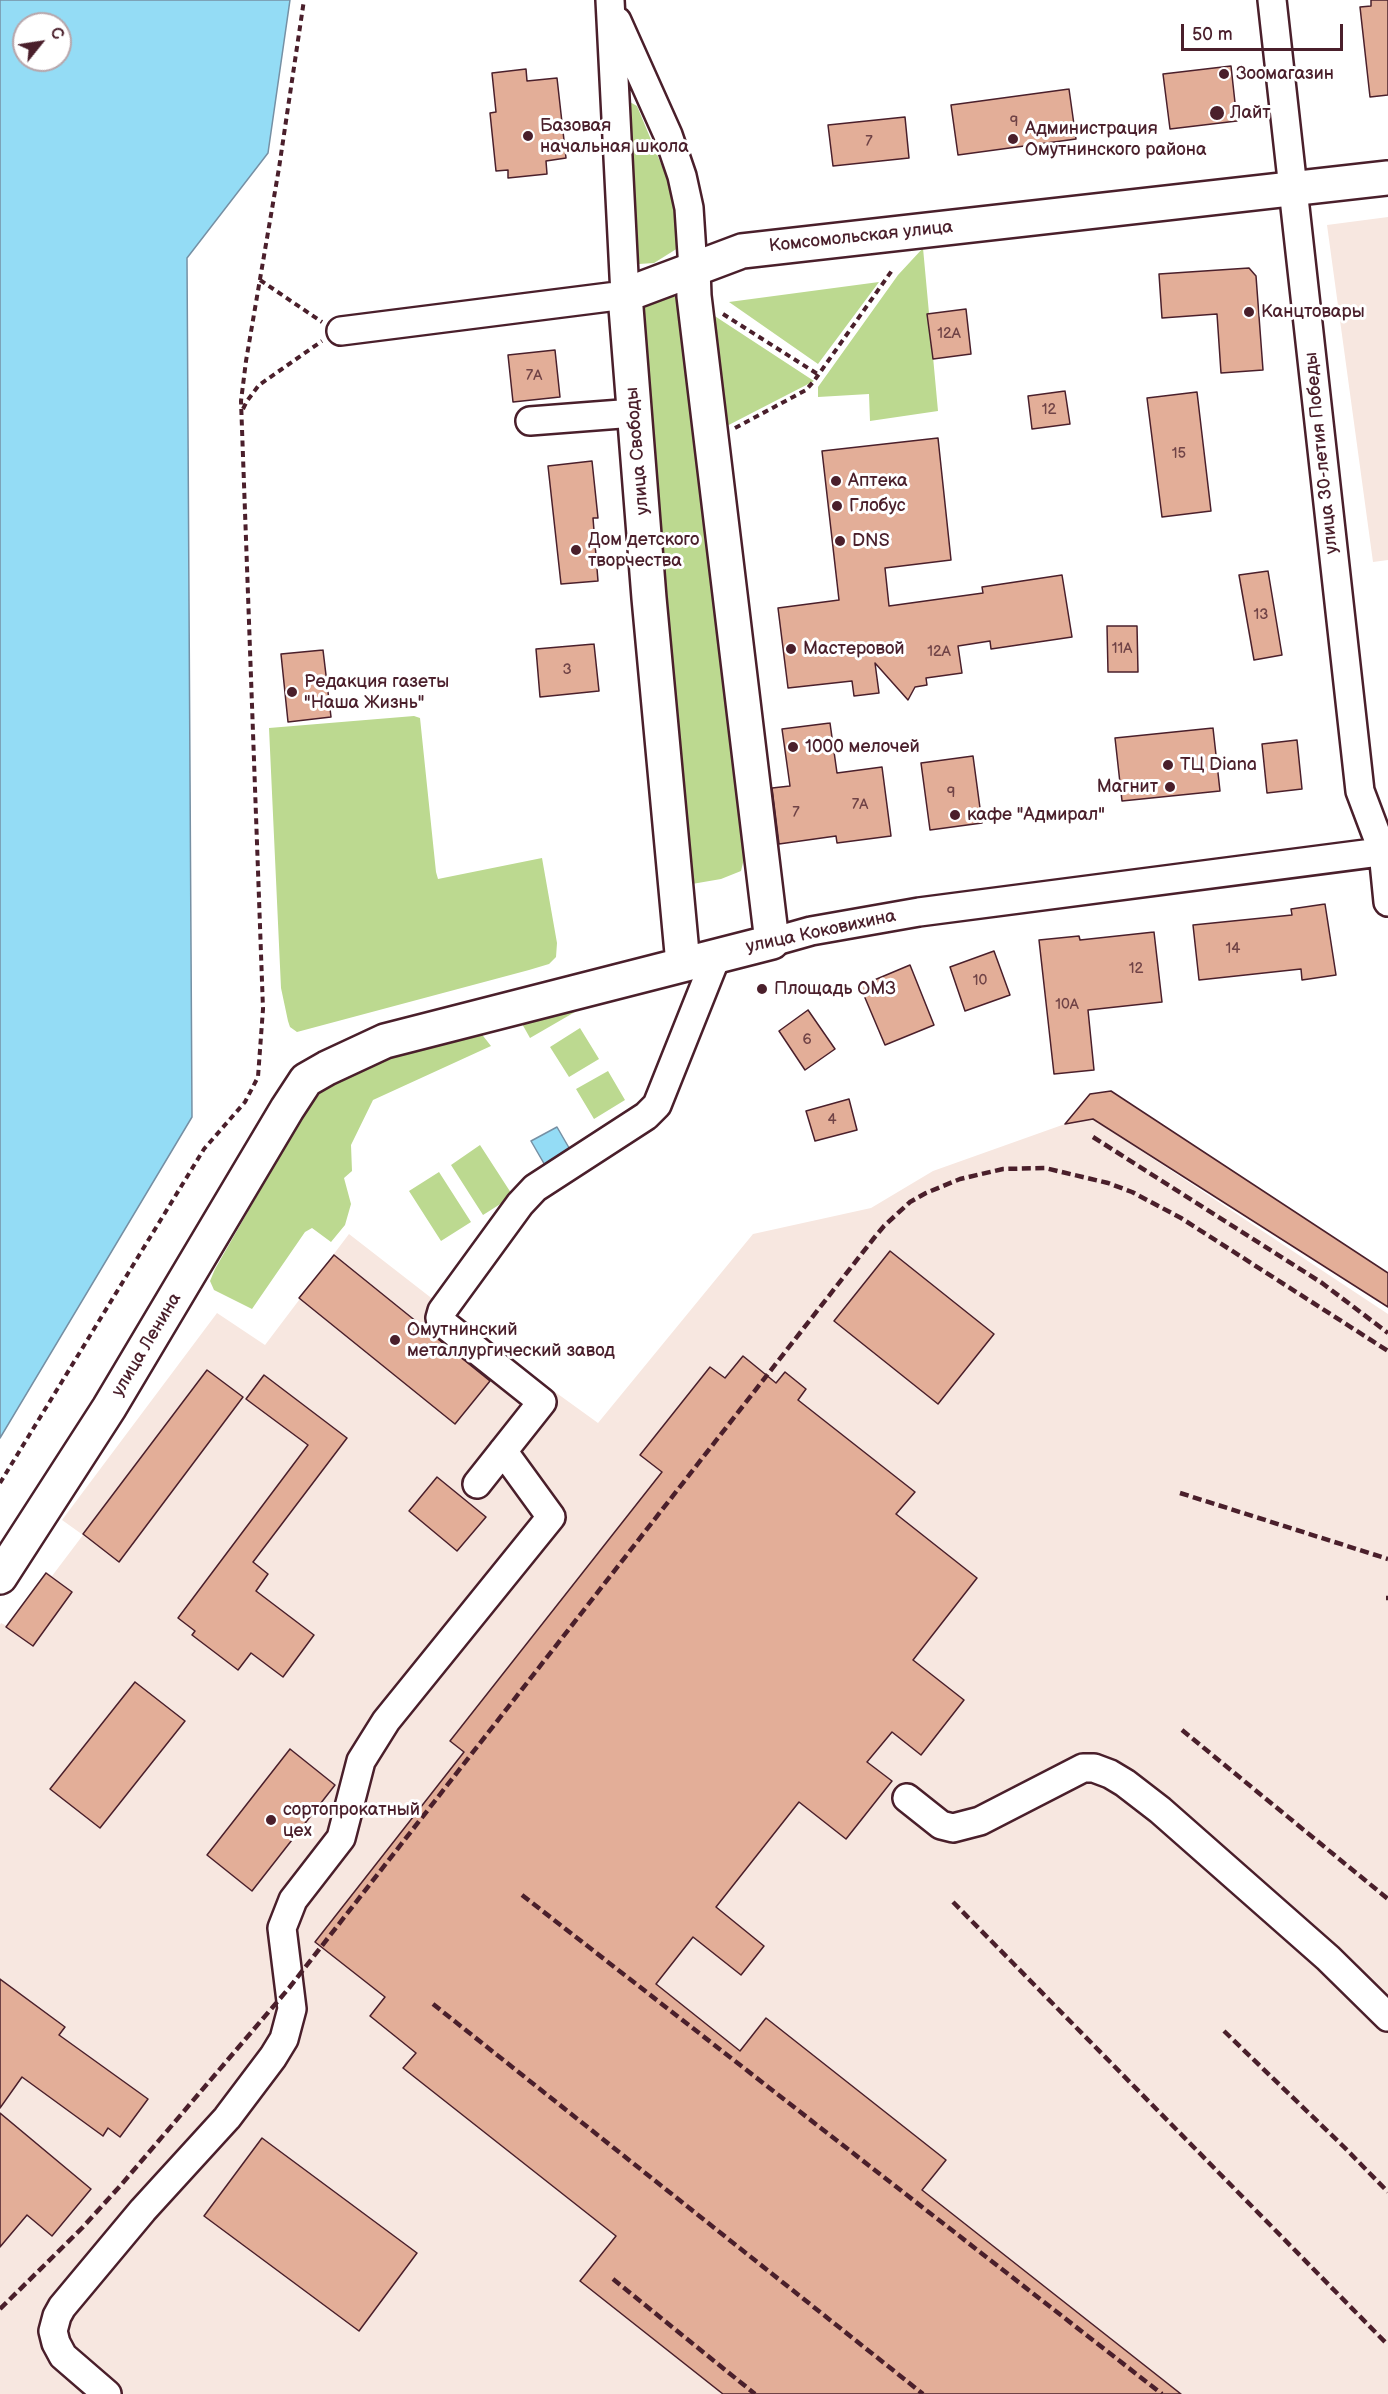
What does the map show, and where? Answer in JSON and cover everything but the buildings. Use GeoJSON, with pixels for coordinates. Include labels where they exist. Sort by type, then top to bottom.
{"type":"FeatureCollection","features":[{"type":"Feature","properties":{"kind":"main road","name":"Комсомольская улица"},"geometry":{"type":"LineString","coordinates":[[625,295],[694,282],[742,251],[1388,178]]}},
{"type":"Feature","properties":{"kind":"main road","name":"улица Свободы"},"geometry":{"type":"LineString","coordinates":[[694,282],[772,942]]}},
{"type":"Feature","properties":{"kind":"main road","name":"улица Свободы"},"geometry":{"type":"LineString","coordinates":[[625,295],[682,964]]}},
{"type":"Feature","properties":{"kind":"main road","name":"улица Коковихина"},"geometry":{"type":"LineString","coordinates":[[287,1109],[306,1080],[384,1041],[772,942]]}},
{"type":"Feature","properties":{"kind":"main road","name":"улица Ленина"},"geometry":{"type":"LineString","coordinates":[[0,1577],[109,1408],[287,1109]]}},
{"type":"Feature","properties":{"kind":"street","name":"улица 30-летия Победы"},"geometry":{"type":"LineString","coordinates":[[1272,0],[1360,791],[1385,851],[1388,902]]}},
{"type":"Feature","properties":{"kind":"street","name":"улица Свободы"},"geometry":{"type":"LineString","coordinates":[[610,5],[668,135],[682,176],[689,208],[694,282]]}},
{"type":"Feature","properties":{"kind":"street","name":"улица Свободы"},"geometry":{"type":"LineString","coordinates":[[610,5],[625,295]]}},
{"type":"Feature","properties":{"kind":"street","name":"Комсомольская улица"},"geometry":{"type":"LineString","coordinates":[[341,331],[625,295]]}},
{"type":"Feature","properties":{"kind":"street"},"geometry":{"type":"LineString","coordinates":[[530,421],[634,413]]}},
{"type":"Feature","properties":{"kind":"street","name":"улица Коковихина"},"geometry":{"type":"LineString","coordinates":[[772,942],[811,931],[919,912],[1385,851]]}},
{"type":"Feature","properties":{"kind":"street"},"geometry":{"type":"LineString","coordinates":[[477,1484],[542,1402],[444,1324],[440,1318],[442,1311],[520,1204],[535,1188],[646,1116],[657,1105],[717,955]]}},
{"type":"Feature","properties":{"kind":"street"},"geometry":{"type":"LineString","coordinates":[[107,2394],[63,2356],[56,2343],[54,2331],[57,2316],[143,2210],[227,2118],[284,2039],[292,2008],[282,1928],[293,1900],[341,1838],[361,1761],[386,1721],[551,1516],[503,1451]]}},
{"type":"Feature","properties":{"kind":"street"},"geometry":{"type":"LineString","coordinates":[[907,1798],[941,1825],[953,1828],[980,1821],[1083,1768],[1094,1768],[1110,1774],[1160,1810],[1328,1958],[1388,2016]]}},
{"type":"Feature","properties":{"kind":"path"},"geometry":{"type":"LineString","coordinates":[[0,1483],[204,1149],[245,1102],[258,1077],[262,1009],[242,414],[246,361],[279,168],[304,0]]}},
{"type":"Feature","properties":{"kind":"path"},"geometry":{"type":"LineString","coordinates":[[729,432],[806,390],[893,269]]}},
{"type":"Feature","properties":{"kind":"path"},"geometry":{"type":"LineString","coordinates":[[260,280],[320,320],[341,331]]}},
{"type":"Feature","properties":{"kind":"path"},"geometry":{"type":"LineString","coordinates":[[694,282],[819,375]]}},
{"type":"Feature","properties":{"kind":"path"},"geometry":{"type":"LineString","coordinates":[[242,414],[247,401],[259,385],[328,337],[341,331]]}},
{"type":"Feature","properties":{"kind":"shaded area"},"geometry":{"type":"Polygon","coordinates":[[[1388,217],[1388,560],[1373,562],[1327,225],[1388,217]]]}},
{"type":"Feature","properties":{"kind":"shaded area"},"geometry":{"type":"Polygon","coordinates":[[[1093,1119],[1388,1314],[1388,2394],[0,2394],[0,1625],[1,1623],[7,1626],[47,1572],[52,1576],[83,1535],[62,1520],[217,1313],[265,1345],[349,1234],[515,1363],[598,1423],[753,1234],[871,1208],[933,1171],[1065,1124],[1093,1119]]]}},
{"type":"Feature","properties":{"kind":"green space"},"geometry":{"type":"Polygon","coordinates":[[[628,101],[637,106],[671,188],[679,235],[678,248],[654,263],[639,264],[633,260],[628,101]]]}},
{"type":"Feature","properties":{"kind":"green space"},"geometry":{"type":"Polygon","coordinates":[[[923,248],[938,411],[870,421],[869,394],[818,397],[818,387],[898,275],[923,248]]]}},
{"type":"Feature","properties":{"kind":"green space"},"geometry":{"type":"Polygon","coordinates":[[[879,282],[818,364],[729,302],[879,282]]]}},
{"type":"Feature","properties":{"kind":"green space"},"geometry":{"type":"Polygon","coordinates":[[[677,296],[685,299],[747,846],[741,871],[721,879],[692,884],[687,880],[641,300],[677,296]]]}},
{"type":"Feature","properties":{"kind":"green space"},"geometry":{"type":"Polygon","coordinates":[[[704,309],[814,381],[719,430],[704,309]]]}},
{"type":"Feature","properties":{"kind":"green space"},"geometry":{"type":"Polygon","coordinates":[[[414,716],[420,718],[438,879],[542,858],[557,943],[556,957],[549,964],[529,970],[297,1032],[290,1027],[281,988],[269,728],[414,716]]]}},
{"type":"Feature","properties":{"kind":"green space"},"geometry":{"type":"Polygon","coordinates":[[[587,1005],[530,1038],[521,1022],[587,1005]]]}},
{"type":"Feature","properties":{"kind":"green space"},"geometry":{"type":"Polygon","coordinates":[[[580,1028],[599,1059],[569,1077],[550,1047],[580,1028]]]}},
{"type":"Feature","properties":{"kind":"green space"},"geometry":{"type":"Polygon","coordinates":[[[480,1032],[491,1046],[373,1100],[351,1145],[352,1171],[344,1178],[351,1204],[345,1225],[331,1242],[312,1228],[305,1232],[252,1309],[214,1290],[210,1281],[215,1269],[305,1112],[326,1086],[363,1060],[480,1032]]]}},
{"type":"Feature","properties":{"kind":"green space"},"geometry":{"type":"Polygon","coordinates":[[[608,1071],[625,1100],[594,1119],[576,1089],[608,1071]]]}},
{"type":"Feature","properties":{"kind":"green space"},"geometry":{"type":"Polygon","coordinates":[[[480,1145],[513,1196],[483,1215],[451,1165],[480,1145]]]}},
{"type":"Feature","properties":{"kind":"green space"},"geometry":{"type":"Polygon","coordinates":[[[439,1172],[471,1222],[441,1241],[409,1191],[439,1172]]]}},
{"type":"Feature","properties":{"kind":"water"},"geometry":{"type":"Polygon","coordinates":[[[0,0],[290,0],[268,153],[187,258],[192,1117],[0,1438],[0,0]]]}},
{"type":"Feature","properties":{"kind":"water"},"geometry":{"type":"Polygon","coordinates":[[[557,1127],[572,1153],[546,1167],[531,1141],[557,1127]]]}},
{"type":"Feature","properties":{"kind":"railway"},"geometry":{"type":"LineString","coordinates":[[1093,1137],[1322,1283],[1388,1333]]}},
{"type":"Feature","properties":{"kind":"railway"},"geometry":{"type":"LineString","coordinates":[[0,2309],[82,2228],[121,2185],[289,1988],[874,1238],[910,1202],[960,1179],[1003,1169],[1045,1168],[1108,1183],[1132,1192],[1181,1218],[1388,1351]]}},
{"type":"Feature","properties":{"kind":"railway"},"geometry":{"type":"LineString","coordinates":[[1180,1493],[1388,1559]]}},
{"type":"Feature","properties":{"kind":"railway"},"geometry":{"type":"LineString","coordinates":[[1182,1730],[1388,1899]]}},
{"type":"Feature","properties":{"kind":"railway"},"geometry":{"type":"LineString","coordinates":[[522,1895],[1162,2394]]}},
{"type":"Feature","properties":{"kind":"railway"},"geometry":{"type":"LineString","coordinates":[[953,1902],[1388,2345]]}},
{"type":"Feature","properties":{"kind":"railway"},"geometry":{"type":"LineString","coordinates":[[433,2004],[923,2394]]}},
{"type":"Feature","properties":{"kind":"railway"},"geometry":{"type":"LineString","coordinates":[[1224,2031],[1388,2192]]}},
{"type":"Feature","properties":{"kind":"railway"},"geometry":{"type":"LineString","coordinates":[[613,2279],[755,2394]]}},
{"type":"Feature","properties":{"kind":"place","name":"Зоомагазин"},"geometry":{"type":"Point","coordinates":[1224,74]}},
{"type":"Feature","properties":{"kind":"place","name":"Лайт"},"geometry":{"type":"Point","coordinates":[1217,113]}},
{"type":"Feature","properties":{"kind":"place","name":"Базовая начальная школа"},"geometry":{"type":"Point","coordinates":[528,136]}},
{"type":"Feature","properties":{"kind":"place","name":"Администрация Омутнинского района"},"geometry":{"type":"Point","coordinates":[1013,139]}},
{"type":"Feature","properties":{"kind":"place","name":"Канцтовары"},"geometry":{"type":"Point","coordinates":[1249,312]}},
{"type":"Feature","properties":{"kind":"place","name":"Аптека"},"geometry":{"type":"Point","coordinates":[836,481]}},
{"type":"Feature","properties":{"kind":"place","name":"Глобус"},"geometry":{"type":"Point","coordinates":[837,506]}},
{"type":"Feature","properties":{"kind":"place","name":"DNS"},"geometry":{"type":"Point","coordinates":[840,541]}},
{"type":"Feature","properties":{"kind":"place","name":"Дом детского творчества"},"geometry":{"type":"Point","coordinates":[576,550]}},
{"type":"Feature","properties":{"kind":"place","name":"Мастеровой"},"geometry":{"type":"Point","coordinates":[791,649]}},
{"type":"Feature","properties":{"kind":"place","name":"Редакция газеты \"Наша Жизнь\""},"geometry":{"type":"Point","coordinates":[292,692]}},
{"type":"Feature","properties":{"kind":"place","name":"1000 мелочей"},"geometry":{"type":"Point","coordinates":[793,747]}},
{"type":"Feature","properties":{"kind":"place","name":"ТЦ Diana"},"geometry":{"type":"Point","coordinates":[1168,765]}},
{"type":"Feature","properties":{"kind":"place","name":"Магнит"},"geometry":{"type":"Point","coordinates":[1170,787]}},
{"type":"Feature","properties":{"kind":"place","name":"кафе \"Адмирал\""},"geometry":{"type":"Point","coordinates":[955,815]}},
{"type":"Feature","properties":{"kind":"place","name":"Площадь ОМЗ"},"geometry":{"type":"Point","coordinates":[762,989]}},
{"type":"Feature","properties":{"kind":"place","name":"Омутнинский металлургический завод"},"geometry":{"type":"Point","coordinates":[395,1340]}},
{"type":"Feature","properties":{"kind":"place","name":"сортопрокатный цех"},"geometry":{"type":"Point","coordinates":[271,1820]}}]}
